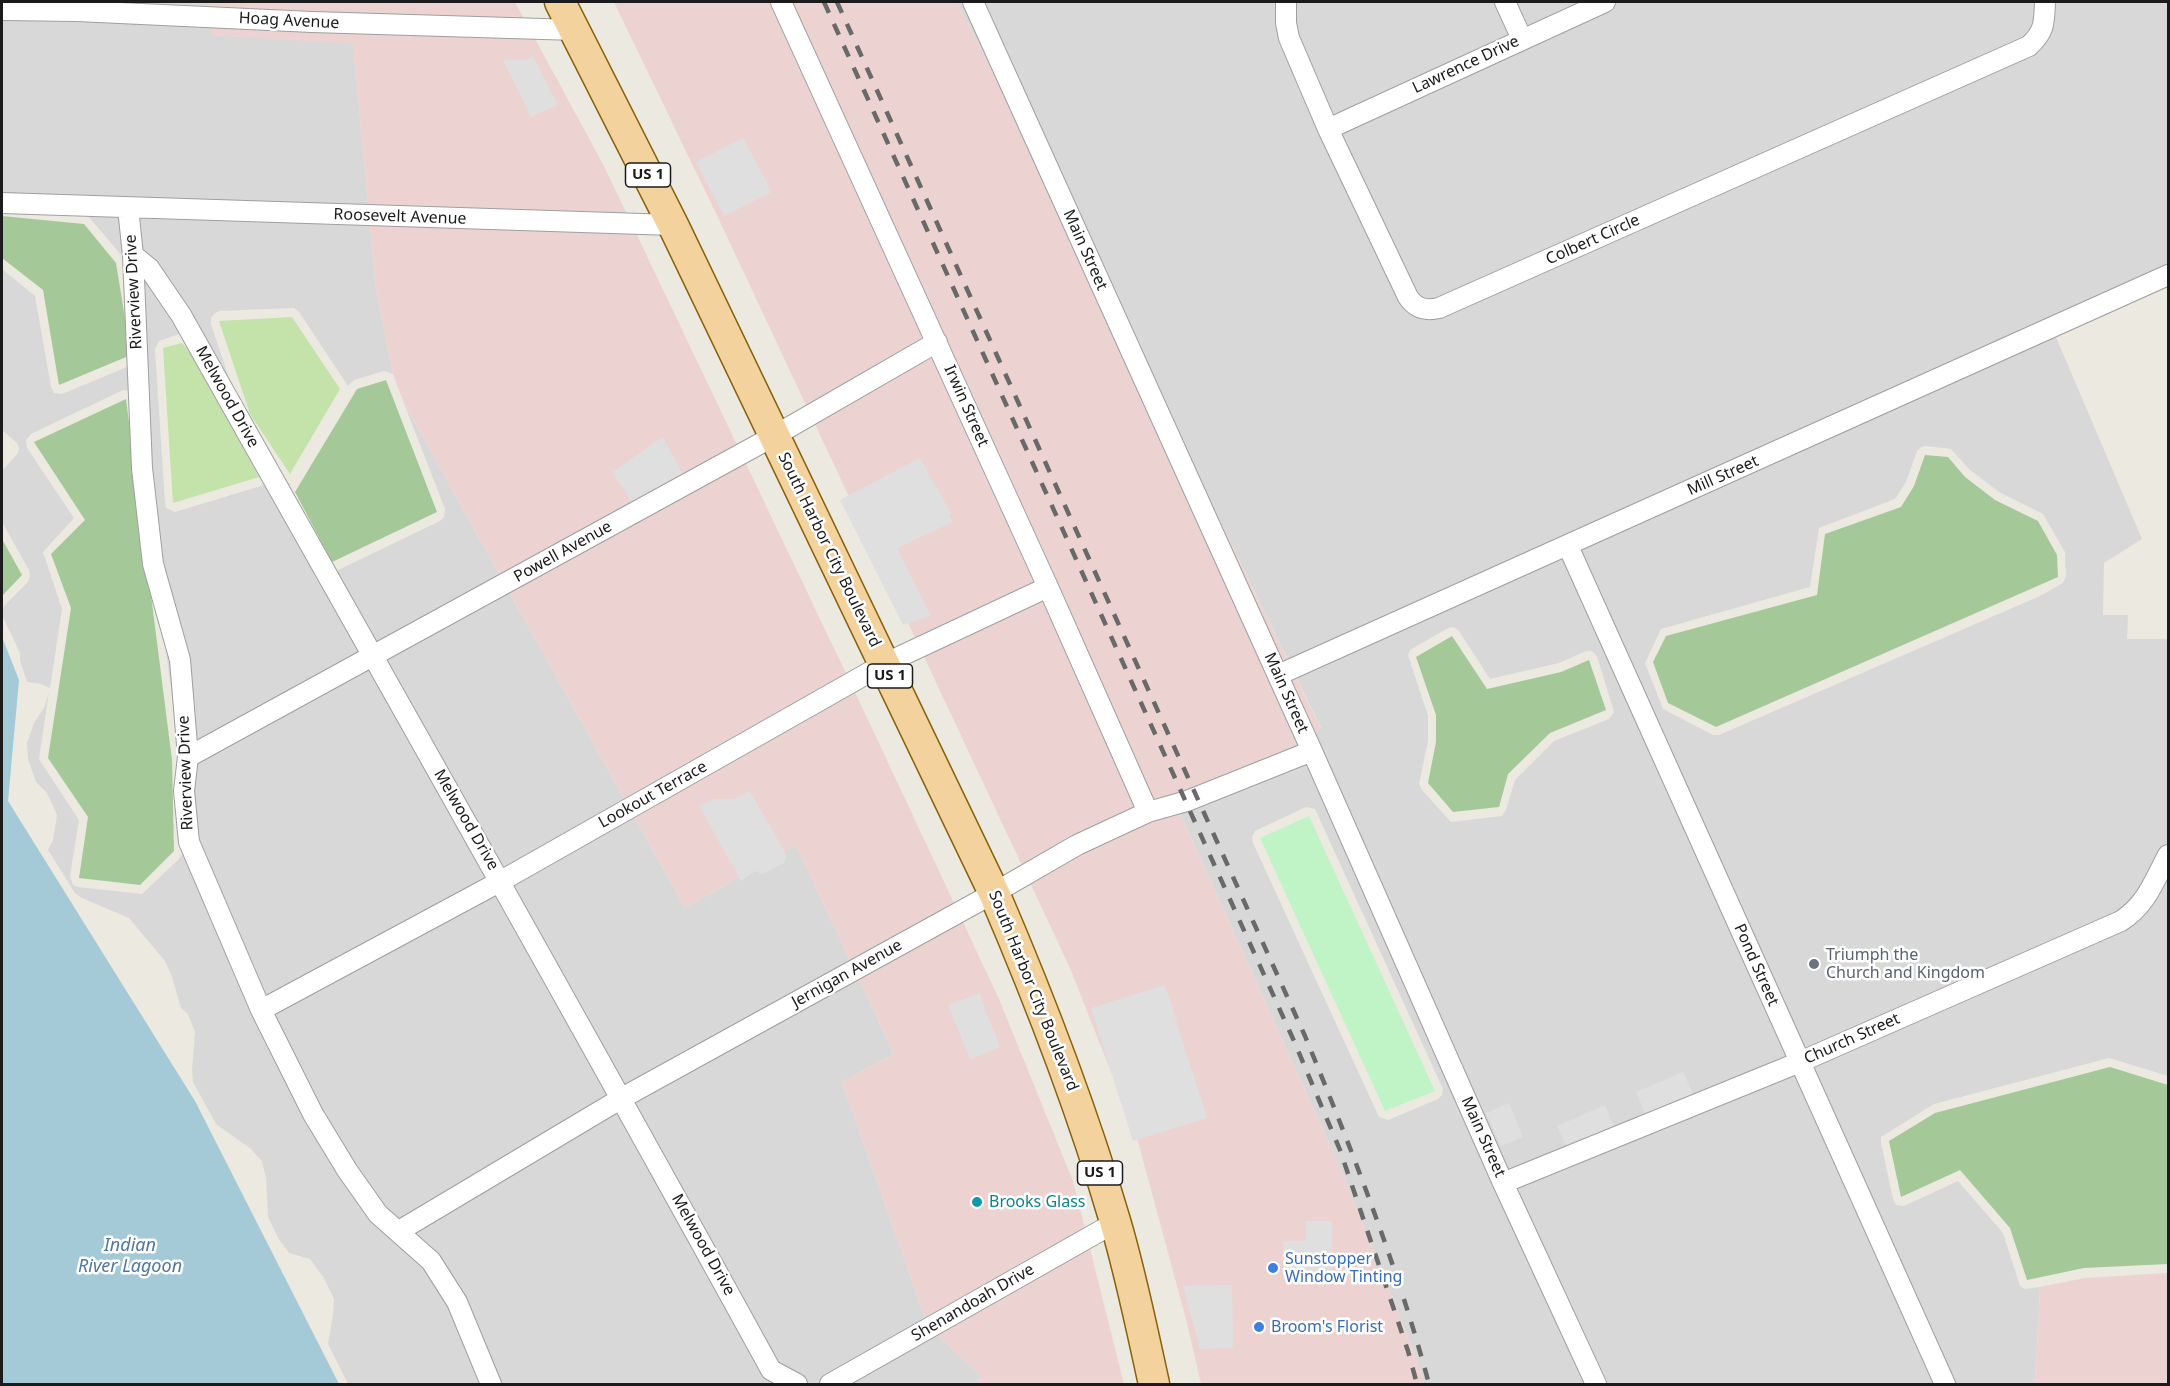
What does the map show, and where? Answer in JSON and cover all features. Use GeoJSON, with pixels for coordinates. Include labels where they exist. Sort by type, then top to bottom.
{"type":"FeatureCollection","features":[{"type":"Feature","properties":{"kind":"main road","name":"South Harbor City Boulevard"},"geometry":{"type":"LineString","coordinates":[[560,2],[673,225],[994,893],[1060,1056],[1116,1222],[1154,1384]]}},
{"type":"Feature","properties":{"kind":"street","name":"Irwin Street"},"geometry":{"type":"LineString","coordinates":[[781,2],[1048,587],[1148,813]]}},
{"type":"Feature","properties":{"kind":"street","name":"Main Street"},"geometry":{"type":"LineString","coordinates":[[973,2],[1278,675],[1503,1183],[1596,1384]]}},
{"type":"Feature","properties":{"kind":"street","name":"Colbert Circle"},"geometry":{"type":"LineString","coordinates":[[1286,2],[1289,38],[1328,129],[1408,297],[1412,304],[1421,309],[1430,310],[2029,46],[2040,35],[2044,23],[2045,2]]}},
{"type":"Feature","properties":{"kind":"street"},"geometry":{"type":"LineString","coordinates":[[1505,2],[1522,39]]}},
{"type":"Feature","properties":{"kind":"street","name":"Lawrence Drive"},"geometry":{"type":"LineString","coordinates":[[1328,129],[1605,2]]}},
{"type":"Feature","properties":{"kind":"street","name":"Hoag Avenue"},"geometry":{"type":"LineString","coordinates":[[2,10],[77,10],[312,22],[576,30]]}},
{"type":"Feature","properties":{"kind":"street"},"geometry":{"type":"LineString","coordinates":[[2,203],[128,208]]}},
{"type":"Feature","properties":{"kind":"street","name":"Roosevelt Avenue"},"geometry":{"type":"LineString","coordinates":[[128,208],[673,225]]}},
{"type":"Feature","properties":{"kind":"street","name":"Riverview Drive"},"geometry":{"type":"LineString","coordinates":[[128,208],[133,255],[142,468],[153,564],[180,660],[188,757],[184,791],[189,842],[261,1010],[313,1114],[347,1170],[378,1214],[431,1262],[457,1302],[491,1384]]}},
{"type":"Feature","properties":{"kind":"street","name":"Melwood Drive"},"geometry":{"type":"LineString","coordinates":[[133,255],[149,268],[181,315],[501,881],[771,1370],[797,1384]]}},
{"type":"Feature","properties":{"kind":"street","name":"Mill Street"},"geometry":{"type":"LineString","coordinates":[[1278,675],[2169,275]]}},
{"type":"Feature","properties":{"kind":"street","name":"Powell Avenue"},"geometry":{"type":"LineString","coordinates":[[188,757],[774,436],[937,342]]}},
{"type":"Feature","properties":{"kind":"street","name":"Pond Street"},"geometry":{"type":"LineString","coordinates":[[1568,546],[1945,1384]]}},
{"type":"Feature","properties":{"kind":"street","name":"Lookout Terrace"},"geometry":{"type":"LineString","coordinates":[[261,1010],[501,881],[884,664],[1048,587]]}},
{"type":"Feature","properties":{"kind":"street","name":"Jernigan Avenue"},"geometry":{"type":"LineString","coordinates":[[399,1231],[622,1098],[1077,845],[1148,813],[1192,799],[1312,751]]}},
{"type":"Feature","properties":{"kind":"street","name":"Church Street"},"geometry":{"type":"LineString","coordinates":[[1503,1183],[1800,1062],[2121,921],[2136,911],[2145,900],[2169,855]]}},
{"type":"Feature","properties":{"kind":"street","name":"Shenandoah Drive"},"geometry":{"type":"LineString","coordinates":[[830,1384],[1116,1222]]}},
{"type":"Feature","properties":{"kind":"shaded area"},"geometry":{"type":"Polygon","coordinates":[[[2,2],[210,2],[212,35],[353,43],[376,288],[393,374],[384,371],[354,380],[348,386],[299,312],[294,308],[219,311],[211,318],[211,324],[242,417],[285,482],[290,484],[287,489],[336,571],[444,517],[445,509],[403,401],[685,908],[796,845],[894,1054],[842,1082],[928,1326],[979,1374],[980,1384],[348,1384],[328,1344],[334,1299],[324,1278],[310,1259],[289,1253],[278,1238],[268,1217],[266,1178],[262,1161],[251,1149],[216,1124],[193,1082],[195,1032],[188,1014],[181,1008],[165,961],[129,918],[75,893],[48,850],[53,840],[57,815],[47,793],[36,782],[28,759],[27,743],[34,723],[45,706],[49,692],[39,759],[79,820],[70,876],[73,885],[142,894],[179,859],[182,854],[180,759],[133,395],[130,391],[123,390],[31,434],[26,440],[27,448],[74,518],[43,552],[62,609],[50,688],[27,682],[20,653],[2,615],[2,608],[28,582],[30,576],[29,570],[2,522],[2,471],[18,453],[19,448],[17,443],[2,430],[2,269],[35,296],[54,393],[62,394],[134,364],[122,256],[88,216],[2,207],[2,2]],[[179,334],[159,341],[155,349],[165,503],[166,508],[175,512],[265,483],[185,335],[179,334]]]}},
{"type":"Feature","properties":{"kind":"shaded area"},"geometry":{"type":"Polygon","coordinates":[[[210,2],[515,2],[604,166],[999,999],[1073,1181],[1124,1384],[980,1384],[979,1374],[928,1326],[842,1082],[894,1054],[796,845],[685,908],[403,401],[393,374],[376,288],[353,44],[211,35],[210,2]]]}},
{"type":"Feature","properties":{"kind":"shaded area"},"geometry":{"type":"Polygon","coordinates":[[[614,2],[957,2],[1172,422],[1321,729],[1179,811],[1343,1174],[1417,1360],[1424,1384],[1201,1384],[1187,1323],[1137,1138],[1070,968],[722,226],[614,2]]]}},
{"type":"Feature","properties":{"kind":"shaded area"},"geometry":{"type":"Polygon","coordinates":[[[957,2],[2168,2],[2168,275],[2056,337],[2142,539],[2104,563],[2103,615],[2128,615],[2127,639],[2168,639],[2168,1076],[2109,1058],[1934,1104],[1881,1137],[1896,1205],[1904,1206],[1958,1181],[2003,1233],[2020,1286],[2025,1289],[2040,1287],[2035,1384],[1424,1384],[1417,1360],[1343,1174],[1179,811],[1321,728],[1172,422],[957,2]],[[1926,446],[1917,451],[1906,482],[1895,499],[1819,528],[1810,587],[1661,629],[1645,663],[1663,709],[1713,735],[1719,735],[2040,596],[2063,583],[2066,576],[2065,552],[2043,514],[1999,492],[1970,470],[1951,449],[1926,446]],[[1454,627],[1448,628],[1410,650],[1408,655],[1428,716],[1428,741],[1419,784],[1451,822],[1502,816],[1515,780],[1554,741],[1609,719],[1614,712],[1597,656],[1592,651],[1586,651],[1559,663],[1490,679],[1459,631],[1454,627]],[[1306,807],[1255,831],[1252,837],[1253,843],[1379,1117],[1388,1120],[1438,1099],[1443,1089],[1315,809],[1306,807]]]}},
{"type":"Feature","properties":{"kind":"shaded area"},"geometry":{"type":"Polygon","coordinates":[[[533,56],[558,105],[531,117],[503,60],[526,60],[533,56]]]}},
{"type":"Feature","properties":{"kind":"shaded area"},"geometry":{"type":"Polygon","coordinates":[[[743,138],[772,192],[724,216],[696,162],[743,138]]]}},
{"type":"Feature","properties":{"kind":"shaded area"},"geometry":{"type":"Polygon","coordinates":[[[663,437],[684,476],[634,505],[612,472],[663,437]]]}},
{"type":"Feature","properties":{"kind":"shaded area"},"geometry":{"type":"Polygon","coordinates":[[[920,458],[951,513],[949,515],[953,522],[897,548],[931,616],[903,625],[840,500],[920,458]]]}},
{"type":"Feature","properties":{"kind":"shaded area"},"geometry":{"type":"Polygon","coordinates":[[[750,791],[787,856],[784,863],[762,874],[755,871],[741,881],[699,806],[713,799],[734,799],[750,791]]]}},
{"type":"Feature","properties":{"kind":"shaded area"},"geometry":{"type":"Polygon","coordinates":[[[1165,985],[1207,1118],[1133,1141],[1091,1008],[1165,985]]]}},
{"type":"Feature","properties":{"kind":"shaded area"},"geometry":{"type":"Polygon","coordinates":[[[979,993],[1000,1047],[970,1059],[948,1005],[979,993]]]}},
{"type":"Feature","properties":{"kind":"shaded area"},"geometry":{"type":"Polygon","coordinates":[[[1683,1072],[1695,1098],[1647,1118],[1636,1092],[1683,1072]]]}},
{"type":"Feature","properties":{"kind":"shaded area"},"geometry":{"type":"Polygon","coordinates":[[[1509,1103],[1523,1137],[1501,1146],[1486,1113],[1509,1103]]]}},
{"type":"Feature","properties":{"kind":"shaded area"},"geometry":{"type":"Polygon","coordinates":[[[1605,1105],[1616,1131],[1569,1152],[1557,1126],[1605,1105]]]}},
{"type":"Feature","properties":{"kind":"shaded area"},"geometry":{"type":"Polygon","coordinates":[[[1306,1221],[1332,1221],[1332,1279],[1283,1279],[1283,1241],[1306,1241],[1306,1221]]]}},
{"type":"Feature","properties":{"kind":"shaded area"},"geometry":{"type":"Polygon","coordinates":[[[2168,1273],[2168,1384],[2035,1384],[2040,1287],[2085,1278],[2168,1273]]]}},
{"type":"Feature","properties":{"kind":"shaded area"},"geometry":{"type":"Polygon","coordinates":[[[1232,1285],[1233,1348],[1200,1349],[1183,1286],[1232,1285]]]}},
{"type":"Feature","properties":{"kind":"green space"},"geometry":{"type":"Polygon","coordinates":[[[2,216],[84,224],[116,263],[131,355],[59,385],[43,290],[2,258],[2,216]]]}},
{"type":"Feature","properties":{"kind":"green space"},"geometry":{"type":"Polygon","coordinates":[[[292,317],[340,389],[290,474],[250,414],[219,321],[292,317]]]}},
{"type":"Feature","properties":{"kind":"green space"},"geometry":{"type":"Polygon","coordinates":[[[182,343],[201,366],[259,477],[173,503],[163,348],[182,343]]]}},
{"type":"Feature","properties":{"kind":"green space"},"geometry":{"type":"Polygon","coordinates":[[[386,380],[437,512],[332,562],[295,492],[357,389],[386,380]]]}},
{"type":"Feature","properties":{"kind":"green space"},"geometry":{"type":"Polygon","coordinates":[[[126,399],[172,760],[174,851],[140,885],[79,878],[88,817],[48,758],[71,608],[51,554],[85,520],[34,442],[126,399]]]}},
{"type":"Feature","properties":{"kind":"green space"},"geometry":{"type":"Polygon","coordinates":[[[1925,455],[1948,457],[1965,477],[1995,500],[2038,521],[2057,555],[2058,577],[1716,727],[1668,703],[1653,662],[1666,636],[1817,595],[1825,534],[1901,507],[1914,486],[1925,455]]]}},
{"type":"Feature","properties":{"kind":"green space"},"geometry":{"type":"Polygon","coordinates":[[[2,539],[22,575],[2,596],[2,539]]]}},
{"type":"Feature","properties":{"kind":"green space"},"geometry":{"type":"Polygon","coordinates":[[[1452,636],[1487,689],[1561,672],[1589,660],[1606,710],[1550,733],[1508,774],[1499,807],[1453,812],[1428,783],[1436,742],[1436,715],[1416,657],[1452,636]]]}},
{"type":"Feature","properties":{"kind":"green space"},"geometry":{"type":"Polygon","coordinates":[[[1309,816],[1435,1091],[1385,1111],[1260,838],[1309,816]]]}},
{"type":"Feature","properties":{"kind":"green space"},"geometry":{"type":"Polygon","coordinates":[[[2110,1067],[2168,1085],[2168,1264],[2084,1268],[2027,1280],[2010,1228],[1960,1170],[1901,1197],[1889,1141],[1935,1113],[2110,1067]]]}},
{"type":"Feature","properties":{"kind":"water","name":"Indian River Lagoon"},"geometry":{"type":"Polygon","coordinates":[[[2,637],[19,680],[8,801],[195,1101],[339,1384],[2,1384],[2,637]]]}},
{"type":"Feature","properties":{"kind":"railway"},"geometry":{"type":"LineString","coordinates":[[824,2],[1294,1041],[1340,1150],[1417,1384]]}},
{"type":"Feature","properties":{"kind":"railway"},"geometry":{"type":"LineString","coordinates":[[837,2],[1305,1036],[1373,1208],[1403,1295],[1429,1384]]}},
{"type":"Feature","properties":{"kind":"place","name":"Triumph the Church and Kingdom"},"geometry":{"type":"Point","coordinates":[1814,964]}},
{"type":"Feature","properties":{"kind":"place","name":"Brooks Glass"},"geometry":{"type":"Point","coordinates":[977,1202]}},
{"type":"Feature","properties":{"kind":"place","name":"Sunstopper Window Tinting"},"geometry":{"type":"Point","coordinates":[1273,1268]}},
{"type":"Feature","properties":{"kind":"place","name":"Broom's Florist"},"geometry":{"type":"Point","coordinates":[1259,1327]}}]}
